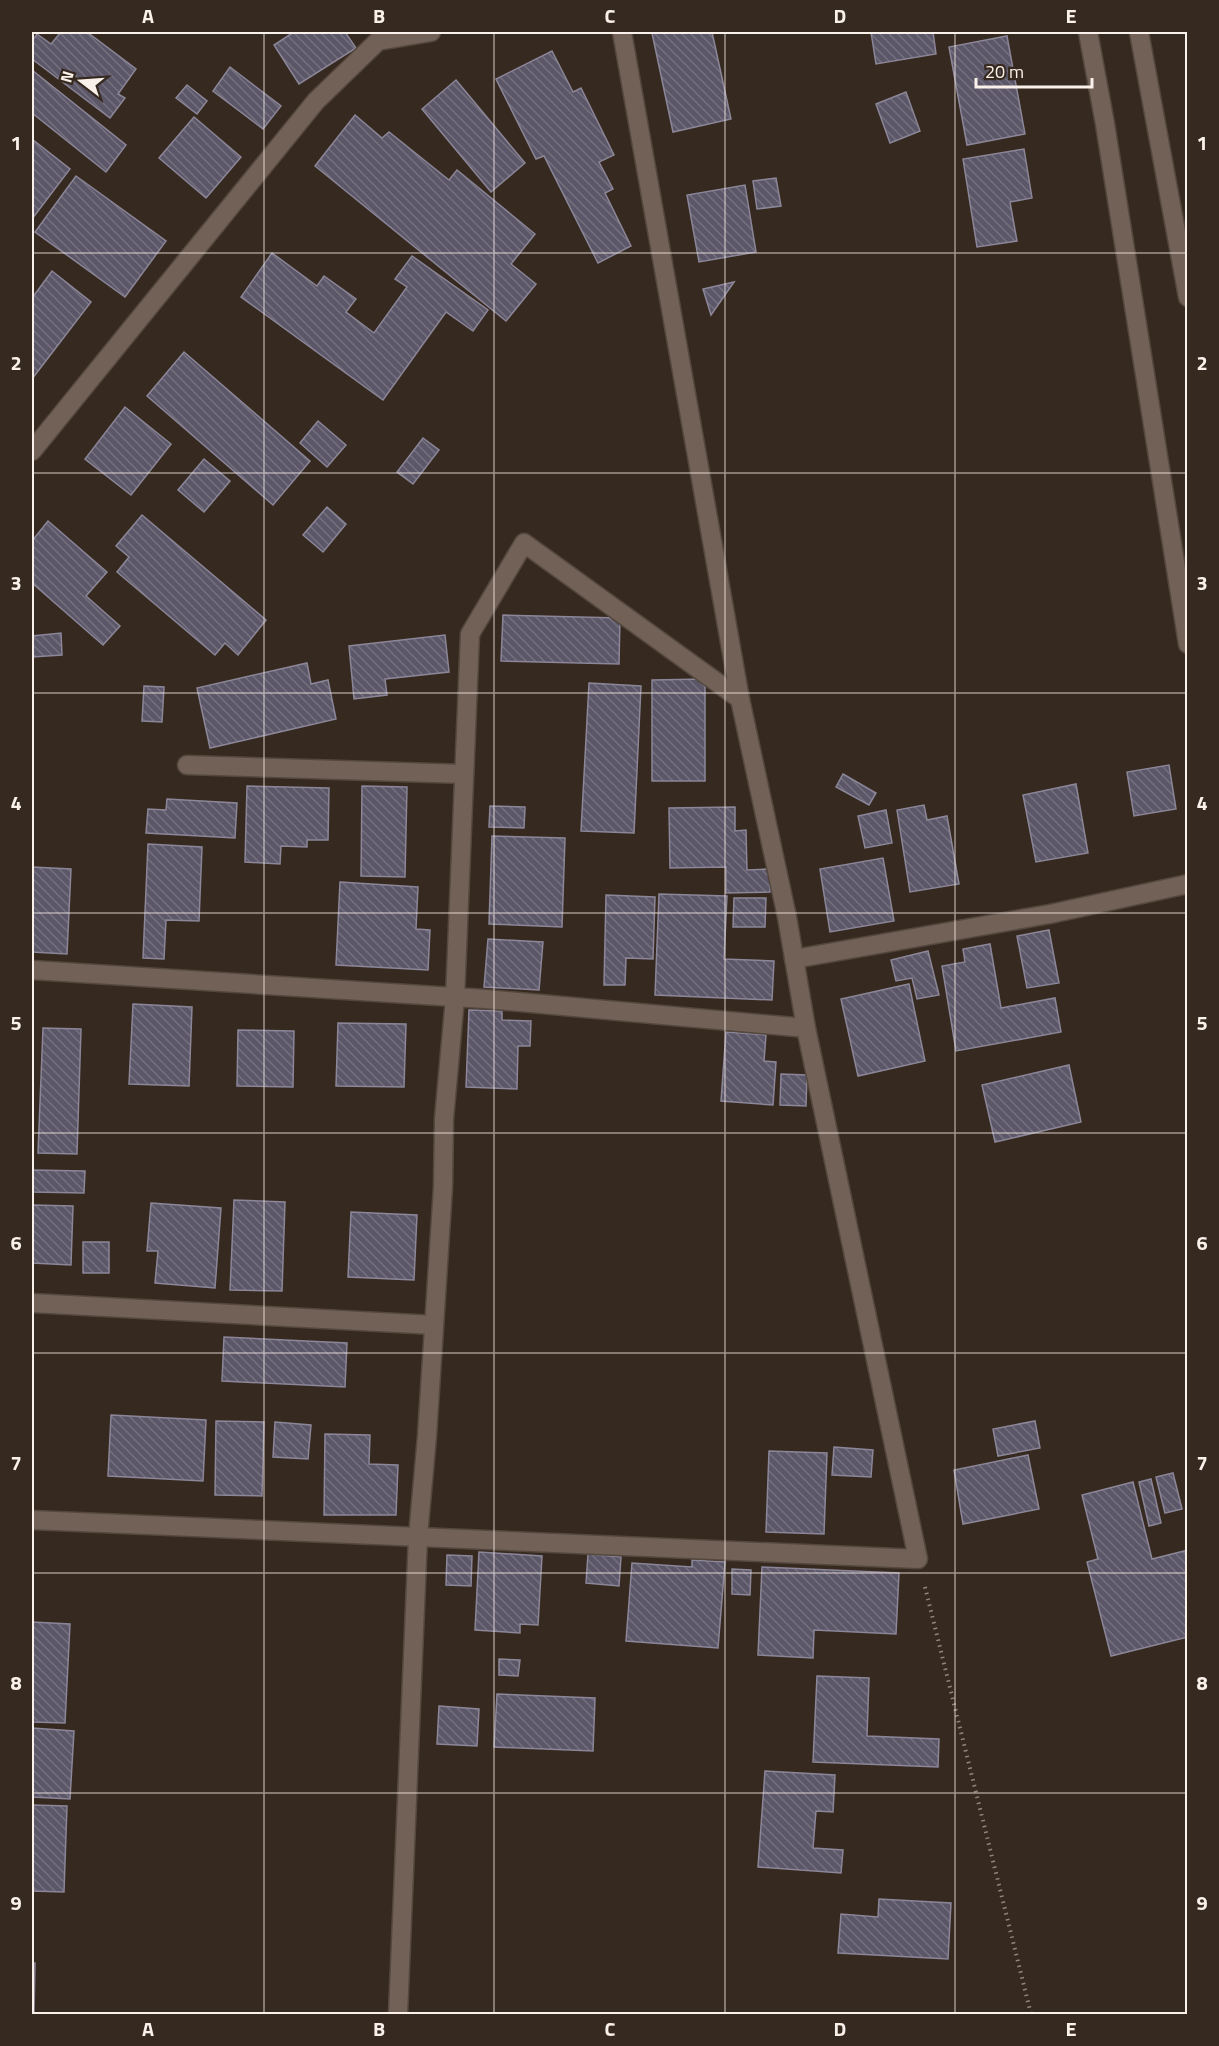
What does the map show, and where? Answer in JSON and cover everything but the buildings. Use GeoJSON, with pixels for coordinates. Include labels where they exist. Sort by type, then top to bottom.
{"type":"FeatureCollection","features":[{"type":"Feature","properties":{"kind":"street"},"geometry":{"type":"LineString","coordinates":[[32,451],[316,102],[378,41],[431,32]]}},
{"type":"Feature","properties":{"kind":"street"},"geometry":{"type":"LineString","coordinates":[[32,1520],[918,1559],[806,1028],[794,959],[740,699],[622,32]]}},
{"type":"Feature","properties":{"kind":"street"},"geometry":{"type":"LineString","coordinates":[[1088,32],[1105,124],[1188,644]]}},
{"type":"Feature","properties":{"kind":"street"},"geometry":{"type":"LineString","coordinates":[[1139,32],[1188,297]]}},
{"type":"Feature","properties":{"kind":"street"},"geometry":{"type":"LineString","coordinates":[[398,2014],[418,1536],[443,1187],[444,1119],[455,998],[470,634],[524,543],[740,699]]}},
{"type":"Feature","properties":{"kind":"street"},"geometry":{"type":"LineString","coordinates":[[187,765],[464,774]]}},
{"type":"Feature","properties":{"kind":"street"},"geometry":{"type":"LineString","coordinates":[[794,959],[1050,914],[1188,884]]}},
{"type":"Feature","properties":{"kind":"street"},"geometry":{"type":"LineString","coordinates":[[32,970],[455,998],[806,1028]]}},
{"type":"Feature","properties":{"kind":"street"},"geometry":{"type":"LineString","coordinates":[[32,1303],[434,1325]]}},
{"type":"Feature","properties":{"kind":"path"},"geometry":{"type":"LineString","coordinates":[[918,1559],[1031,2014]]}}]}
